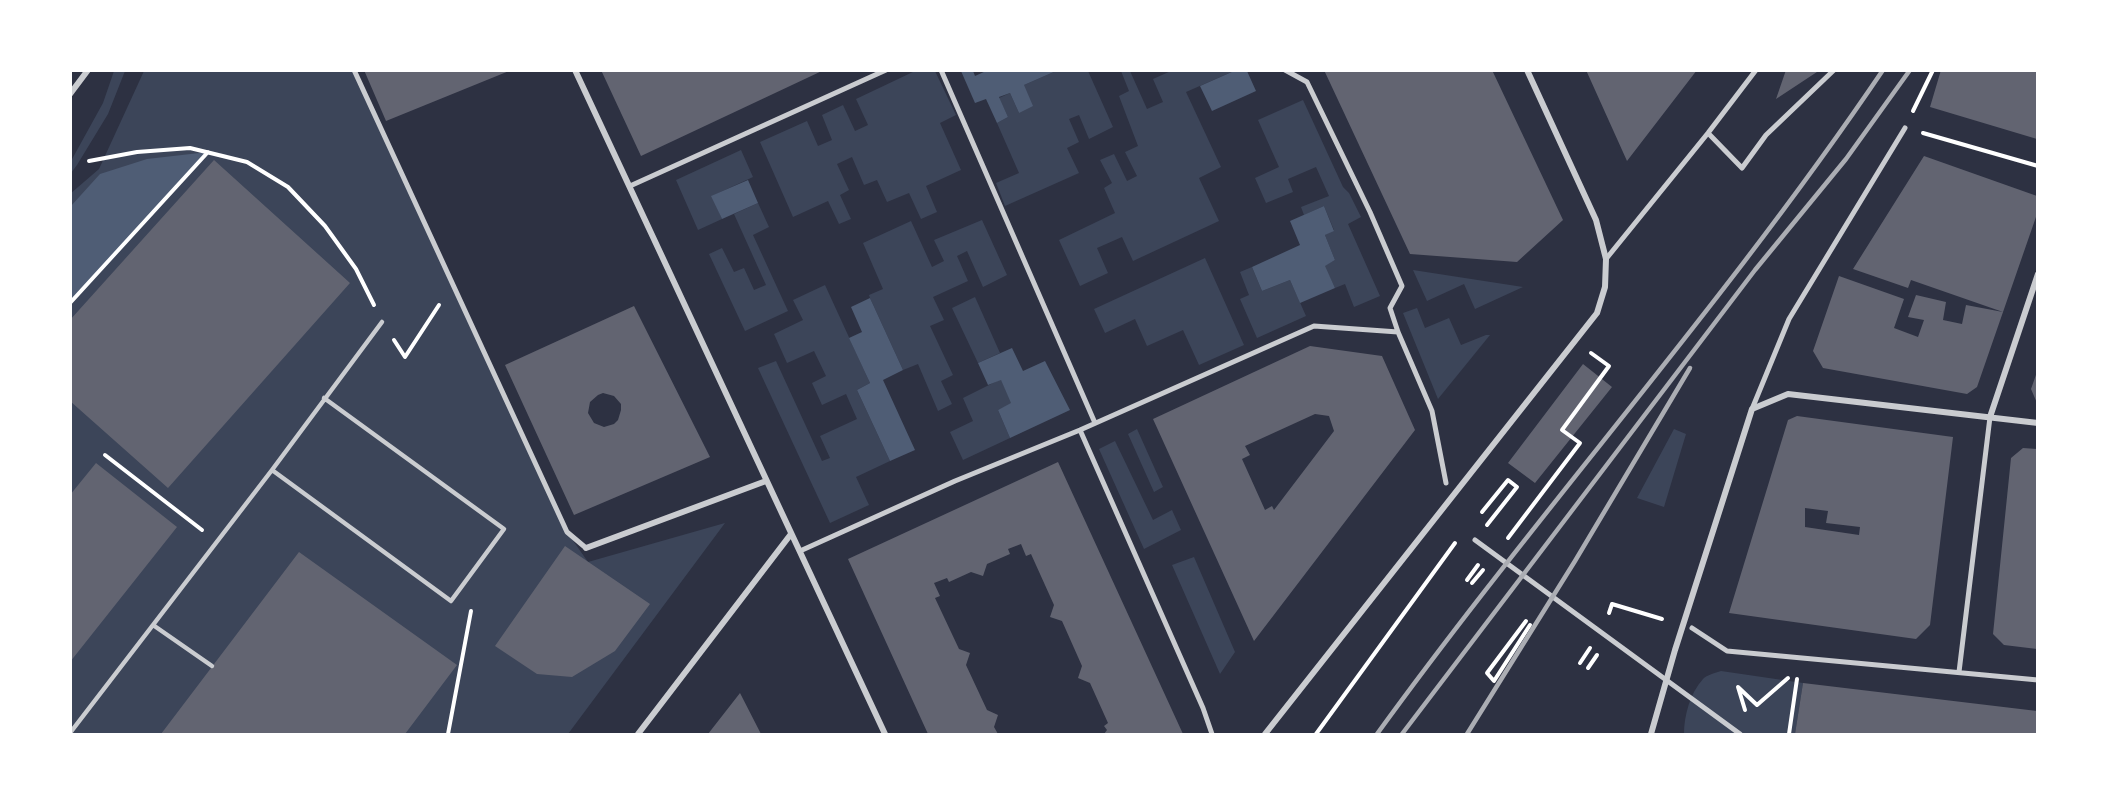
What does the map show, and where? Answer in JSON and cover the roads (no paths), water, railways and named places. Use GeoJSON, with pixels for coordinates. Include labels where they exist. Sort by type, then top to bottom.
{"type":"FeatureCollection","features":[{"type":"Feature","properties":{"kind":"street"},"geometry":{"type":"LineString","coordinates":[[70,94],[88,70]]}},
{"type":"Feature","properties":{"kind":"street"},"geometry":{"type":"LineString","coordinates":[[354,70],[567,532],[586,548],[766,481]]}},
{"type":"Feature","properties":{"kind":"street"},"geometry":{"type":"LineString","coordinates":[[575,70],[885,735]]}},
{"type":"Feature","properties":{"kind":"street"},"geometry":{"type":"LineString","coordinates":[[630,186],[886,70]]}},
{"type":"Feature","properties":{"kind":"street"},"geometry":{"type":"LineString","coordinates":[[941,70],[1095,423]]}},
{"type":"Feature","properties":{"kind":"street"},"geometry":{"type":"LineString","coordinates":[[1285,70],[1307,82],[1370,212],[1402,286],[1390,308],[1432,411],[1446,483]]}},
{"type":"Feature","properties":{"kind":"street"},"geometry":{"type":"LineString","coordinates":[[1265,735],[1597,314],[1605,287],[1606,259],[1596,220],[1527,70]]}},
{"type":"Feature","properties":{"kind":"street"},"geometry":{"type":"LineString","coordinates":[[1606,259],[1756,70]]}},
{"type":"Feature","properties":{"kind":"street"},"geometry":{"type":"LineString","coordinates":[[1708,133],[1742,168],[1766,135],[1834,70]]}},
{"type":"Feature","properties":{"kind":"street"},"geometry":{"type":"LineString","coordinates":[[1651,735],[1752,409],[1789,319],[1905,128]]}},
{"type":"Feature","properties":{"kind":"street"},"geometry":{"type":"LineString","coordinates":[[1959,672],[1990,417],[2037,274]]}},
{"type":"Feature","properties":{"kind":"street"},"geometry":{"type":"LineString","coordinates":[[800,551],[955,481],[1080,430],[1314,326],[1398,332]]}},
{"type":"Feature","properties":{"kind":"street"},"geometry":{"type":"LineString","coordinates":[[1752,409],[1788,394],[2037,423]]}},
{"type":"Feature","properties":{"kind":"street"},"geometry":{"type":"LineString","coordinates":[[1080,430],[1203,708],[1212,735]]}},
{"type":"Feature","properties":{"kind":"street"},"geometry":{"type":"LineString","coordinates":[[638,735],[791,534]]}},
{"type":"Feature","properties":{"kind":"street"},"geometry":{"type":"LineString","coordinates":[[1475,540],[1740,735]]}},
{"type":"Feature","properties":{"kind":"street"},"geometry":{"type":"LineString","coordinates":[[1692,628],[1726,651],[2037,680]]}},
{"type":"Feature","properties":{"kind":"lane"},"geometry":{"type":"LineString","coordinates":[[70,732],[272,470],[382,322]]}},
{"type":"Feature","properties":{"kind":"lane"},"geometry":{"type":"LineString","coordinates":[[272,470],[451,601],[504,529],[324,398]]}},
{"type":"Feature","properties":{"kind":"lane"},"geometry":{"type":"LineString","coordinates":[[153,625],[213,666]]}},
{"type":"Feature","properties":{"kind":"railway"},"geometry":{"type":"LineString","coordinates":[[1377,734],[1439,650],[1761,240],[1883,70]]}},
{"type":"Feature","properties":{"kind":"railway"},"geometry":{"type":"LineString","coordinates":[[1402,734],[1755,270],[1846,159],[1910,70]]}},
{"type":"Feature","properties":{"kind":"railway"},"geometry":{"type":"LineString","coordinates":[[1467,734],[1575,561],[1690,368]]}}]}
